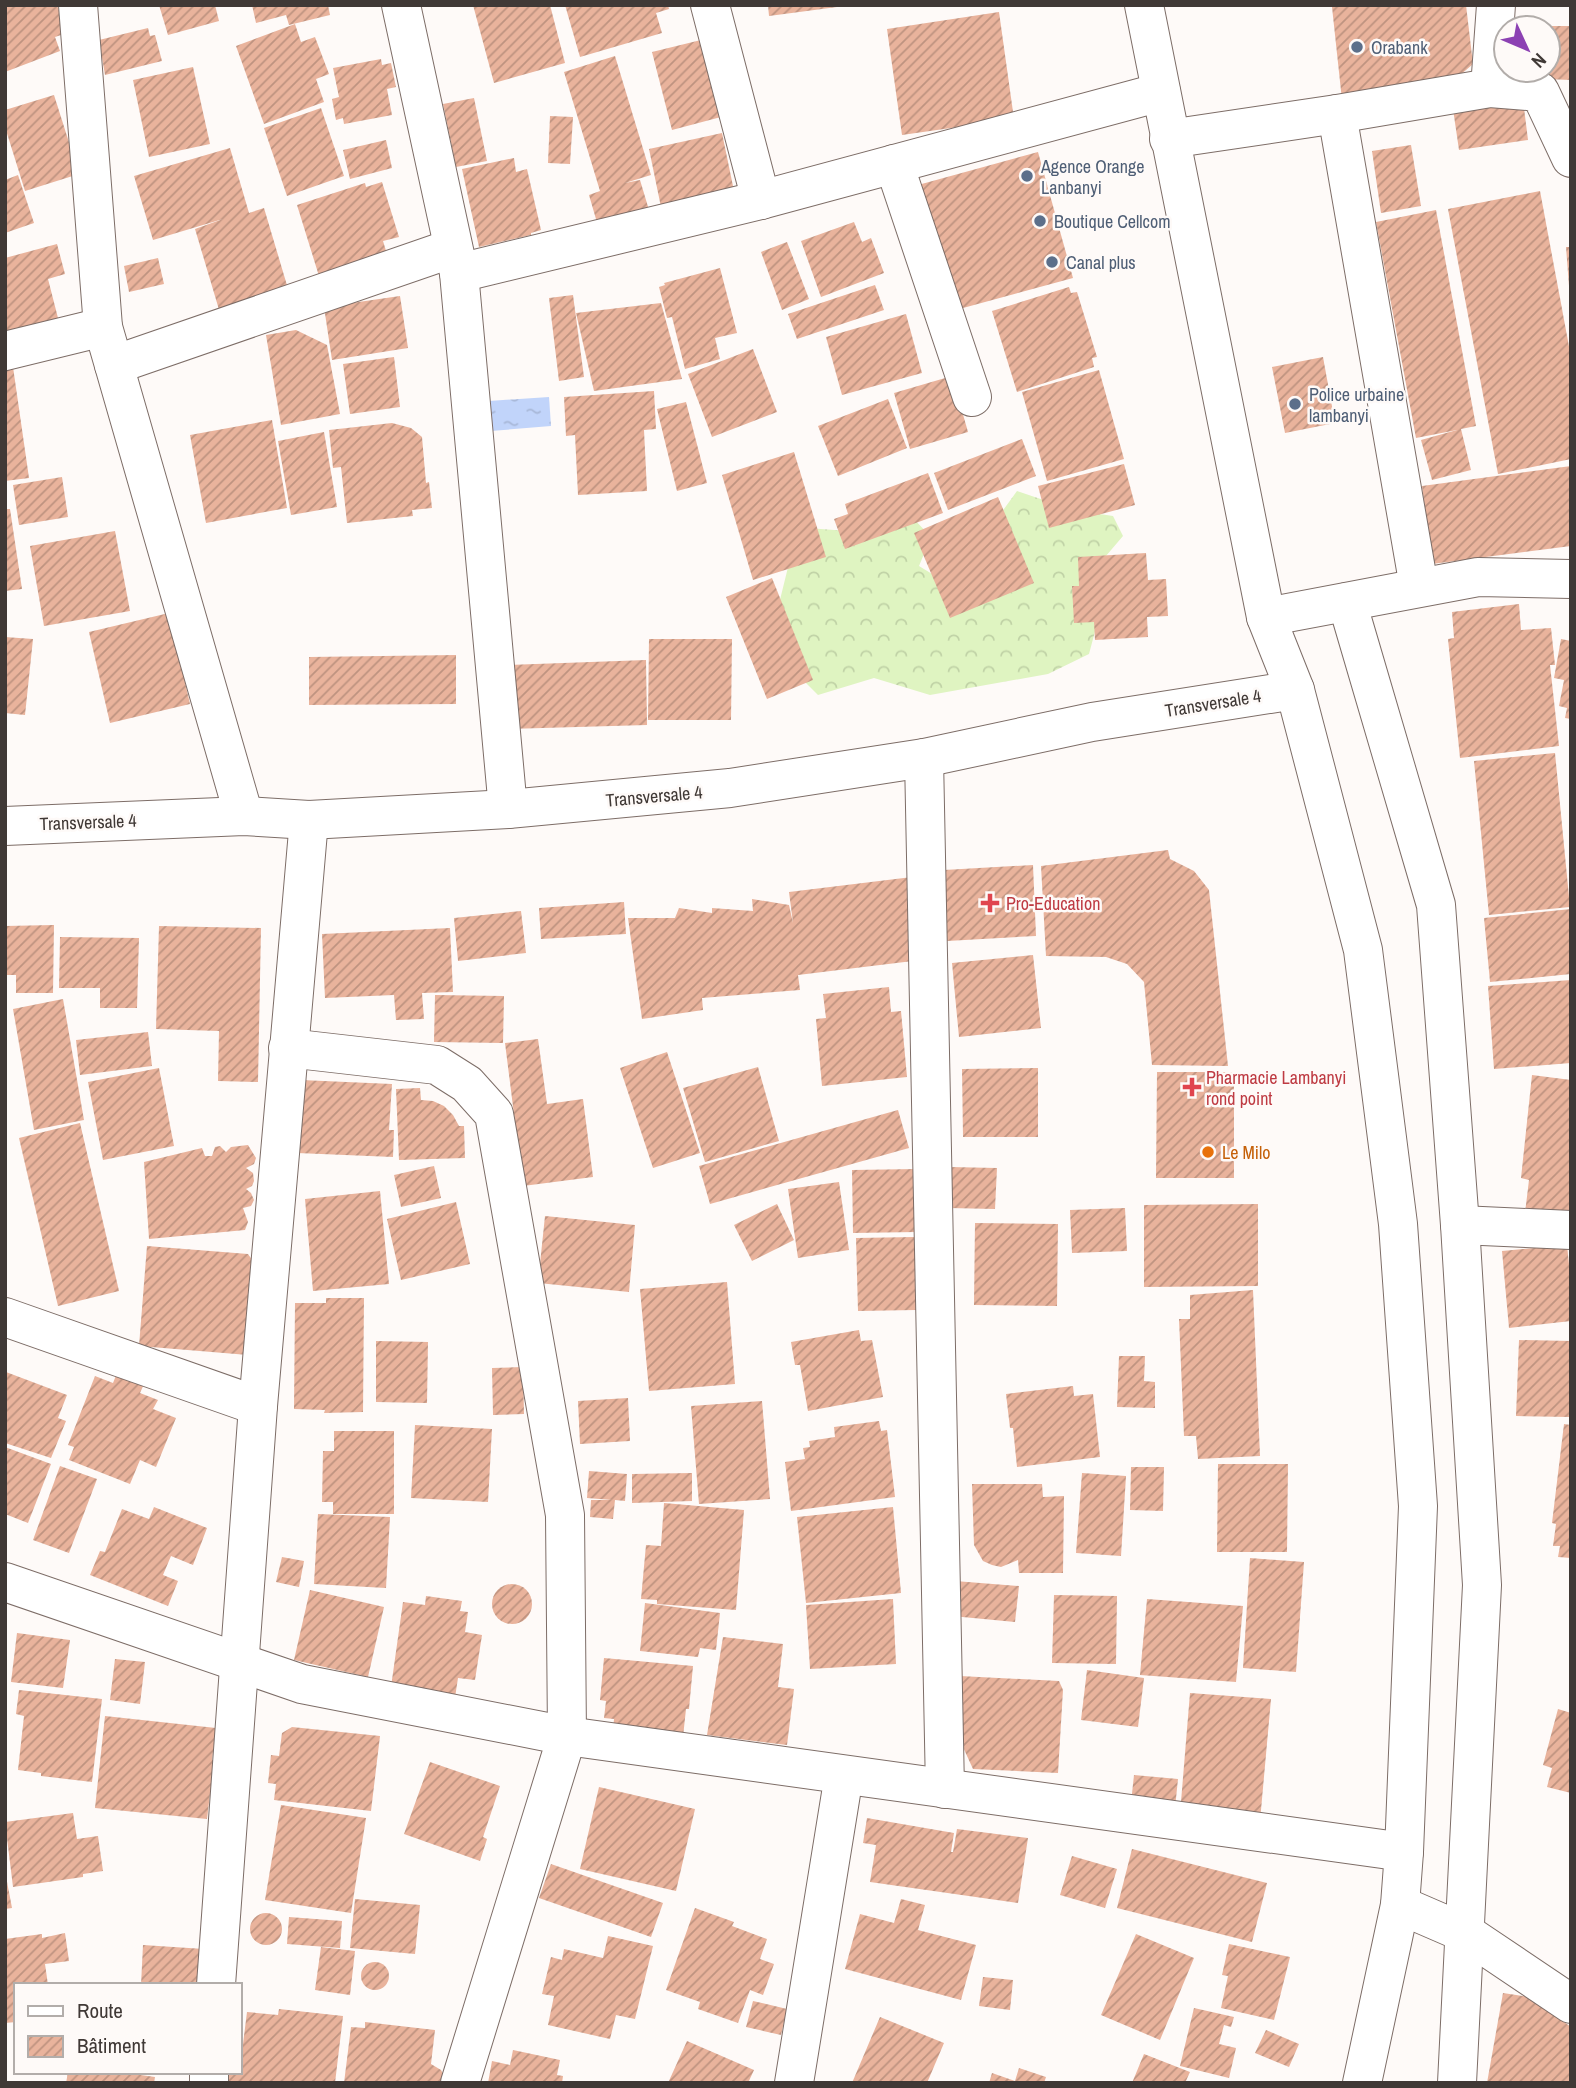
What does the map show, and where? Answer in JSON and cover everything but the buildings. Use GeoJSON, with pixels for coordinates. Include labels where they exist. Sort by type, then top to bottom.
{"type":"FeatureCollection","features":[{"type":"Feature","properties":{"kind":"street"},"geometry":{"type":"LineString","coordinates":[[78,5],[103,327],[244,816]]}},
{"type":"Feature","properties":{"kind":"street"},"geometry":{"type":"LineString","coordinates":[[401,5],[456,261],[508,809]]}},
{"type":"Feature","properties":{"kind":"street"},"geometry":{"type":"LineString","coordinates":[[710,5],[761,200]]}},
{"type":"Feature","properties":{"kind":"street"},"geometry":{"type":"LineString","coordinates":[[1144,5],[1266,617],[1295,690],[1363,950],[1398,1224],[1418,1506],[1404,1852],[1401,1905],[1362,2083]]}},
{"type":"Feature","properties":{"kind":"street"},"geometry":{"type":"LineString","coordinates":[[1490,88],[1496,5]]}},
{"type":"Feature","properties":{"kind":"street"},"geometry":{"type":"LineString","coordinates":[[1169,139],[1490,88],[1540,92],[1571,158]]}},
{"type":"Feature","properties":{"kind":"street"},"geometry":{"type":"LineString","coordinates":[[114,365],[456,261],[761,200],[1161,92]]}},
{"type":"Feature","properties":{"kind":"street"},"geometry":{"type":"LineString","coordinates":[[1338,114],[1419,587]]}},
{"type":"Feature","properties":{"kind":"street"},"geometry":{"type":"LineString","coordinates":[[894,164],[972,397]]}},
{"type":"Feature","properties":{"kind":"street"},"geometry":{"type":"LineString","coordinates":[[5,351],[103,327]]}},
{"type":"Feature","properties":{"kind":"street"},"geometry":{"type":"LineString","coordinates":[[1266,617],[1478,577],[1571,579]]}},
{"type":"Feature","properties":{"kind":"street"},"geometry":{"type":"LineString","coordinates":[[1348,602],[1436,905],[1460,1225],[1482,1585],[1467,1934],[1457,2083]]}},
{"type":"Feature","properties":{"kind":"street","name":"Transversale 4"},"geometry":{"type":"LineString","coordinates":[[5,826],[244,816],[309,820],[508,809],[730,788],[924,758],[1092,722],[1295,690]]}},
{"type":"Feature","properties":{"kind":"street"},"geometry":{"type":"LineString","coordinates":[[924,758],[945,1789]]}},
{"type":"Feature","properties":{"kind":"street"},"geometry":{"type":"LineString","coordinates":[[216,1983],[258,1406],[309,820]]}},
{"type":"Feature","properties":{"kind":"street"},"geometry":{"type":"LineString","coordinates":[[288,1048],[436,1065],[467,1084],[494,1114],[565,1515],[567,1736],[460,2083]]}},
{"type":"Feature","properties":{"kind":"street"},"geometry":{"type":"LineString","coordinates":[[1460,1225],[1571,1230]]}},
{"type":"Feature","properties":{"kind":"street"},"geometry":{"type":"LineString","coordinates":[[5,1317],[258,1406]]}},
{"type":"Feature","properties":{"kind":"street"},"geometry":{"type":"LineString","coordinates":[[5,1582],[302,1684],[567,1736],[1404,1852]]}},
{"type":"Feature","properties":{"kind":"street"},"geometry":{"type":"LineString","coordinates":[[794,2083],[844,1776]]}},
{"type":"Feature","properties":{"kind":"street"},"geometry":{"type":"LineString","coordinates":[[1401,1905],[1467,1934],[1571,2004]]}},
{"type":"Feature","properties":{"kind":"green space"},"geometry":{"type":"Polygon","coordinates":[[[1017,491],[1073,510],[1113,516],[1123,536],[1094,570],[1097,624],[1089,654],[1048,674],[930,695],[874,678],[818,695],[798,675],[776,616],[792,551],[807,528],[862,532],[912,517],[931,537],[919,566],[970,597],[996,520],[1017,491]]]}},
{"type":"Feature","properties":{"kind":"water"},"geometry":{"type":"Polygon","coordinates":[[[549,397],[551,426],[491,431],[489,401],[549,397]]]}},
{"type":"Feature","properties":{"kind":"place","name":"Orabank"},"geometry":{"type":"Point","coordinates":[1357,47]}},
{"type":"Feature","properties":{"kind":"place","name":"Agence Orange Lanbanyi"},"geometry":{"type":"Point","coordinates":[1027,176]}},
{"type":"Feature","properties":{"kind":"place","name":"Boutique Cellcom"},"geometry":{"type":"Point","coordinates":[1040,221]}},
{"type":"Feature","properties":{"kind":"place","name":"Canal plus"},"geometry":{"type":"Point","coordinates":[1052,262]}},
{"type":"Feature","properties":{"kind":"place","name":"Police urbaine lambanyi"},"geometry":{"type":"Point","coordinates":[1295,404]}},
{"type":"Feature","properties":{"kind":"place","name":"Pro-Education"},"geometry":{"type":"Point","coordinates":[990,903]}},
{"type":"Feature","properties":{"kind":"place","name":"Pharmacie Lambanyi rond point"},"geometry":{"type":"Point","coordinates":[1192,1087]}},
{"type":"Feature","properties":{"kind":"place","name":"Le Milo"},"geometry":{"type":"Point","coordinates":[1208,1152]}}]}
